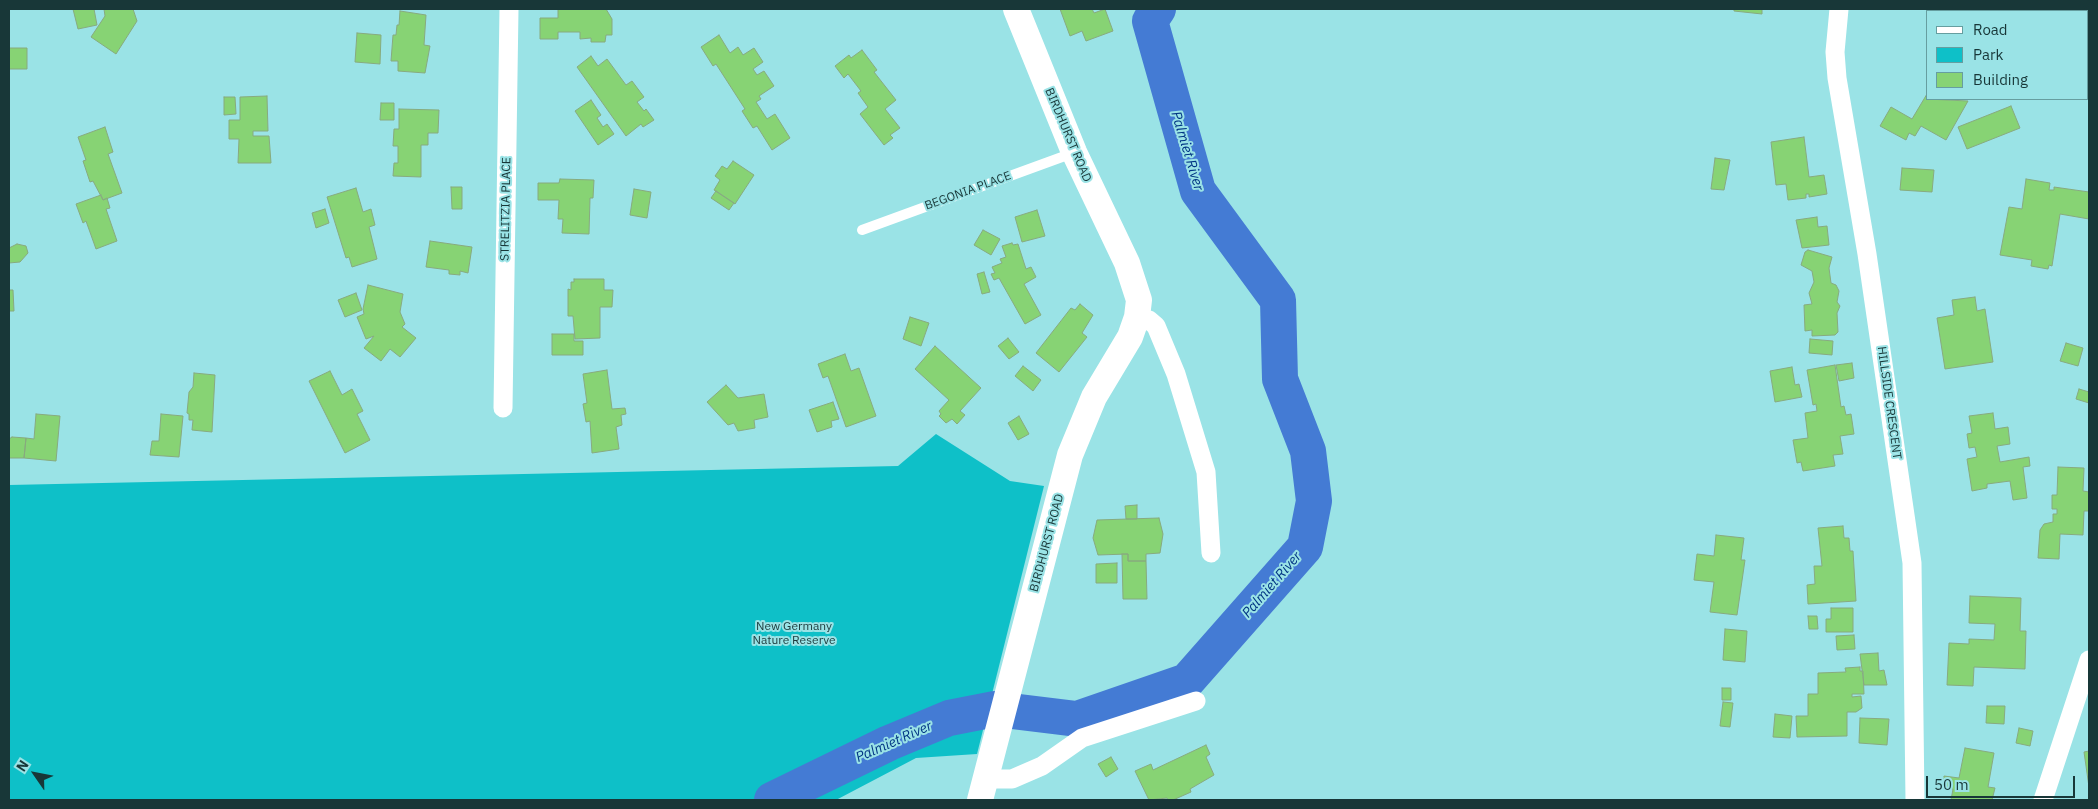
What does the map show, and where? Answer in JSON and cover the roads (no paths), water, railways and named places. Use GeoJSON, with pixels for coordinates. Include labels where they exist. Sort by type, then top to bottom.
{"type":"FeatureCollection","features":[{"type":"Feature","properties":{"kind":"street","name":"STRELITZIA PLACE"},"geometry":{"type":"LineString","coordinates":[[503,408],[509,9]]}},
{"type":"Feature","properties":{"kind":"street","name":"BIRDHURST ROAD"},"geometry":{"type":"LineString","coordinates":[[1016,9],[1074,152],[1130,271],[1139,300],[1137,317],[1130,337],[1094,397],[1070,455],[986,779],[1012,778],[1042,766],[1082,738],[1196,701]]}},
{"type":"Feature","properties":{"kind":"street","name":"HILLSIDE CRESCENT"},"geometry":{"type":"LineString","coordinates":[[1839,9],[1835,52],[1836,78],[1867,254],[1912,563],[1915,800]]}},
{"type":"Feature","properties":{"kind":"street"},"geometry":{"type":"LineString","coordinates":[[1137,317],[1148,320],[1156,326],[1181,392],[1206,472],[1211,553]]}},
{"type":"Feature","properties":{"kind":"street"},"geometry":{"type":"LineString","coordinates":[[2042,800],[2089,660]]}},
{"type":"Feature","properties":{"kind":"lane","name":"BEGONIA PLACE"},"geometry":{"type":"LineString","coordinates":[[862,230],[1074,152]]}},
{"type":"Feature","properties":{"kind":"waterway","name":"Palmiet River"},"geometry":{"type":"LineString","coordinates":[[772,800],[889,743],[949,718],[995,709],[1077,719],[1187,681],[1305,547],[1314,501],[1308,451],[1280,379],[1278,300],[1198,191],[1150,21],[1158,9]]}},
{"type":"Feature","properties":{"kind":"park label","name":"New Germany Nature Reserve"},"geometry":{"type":"Point","coordinates":[794,634]}}]}
